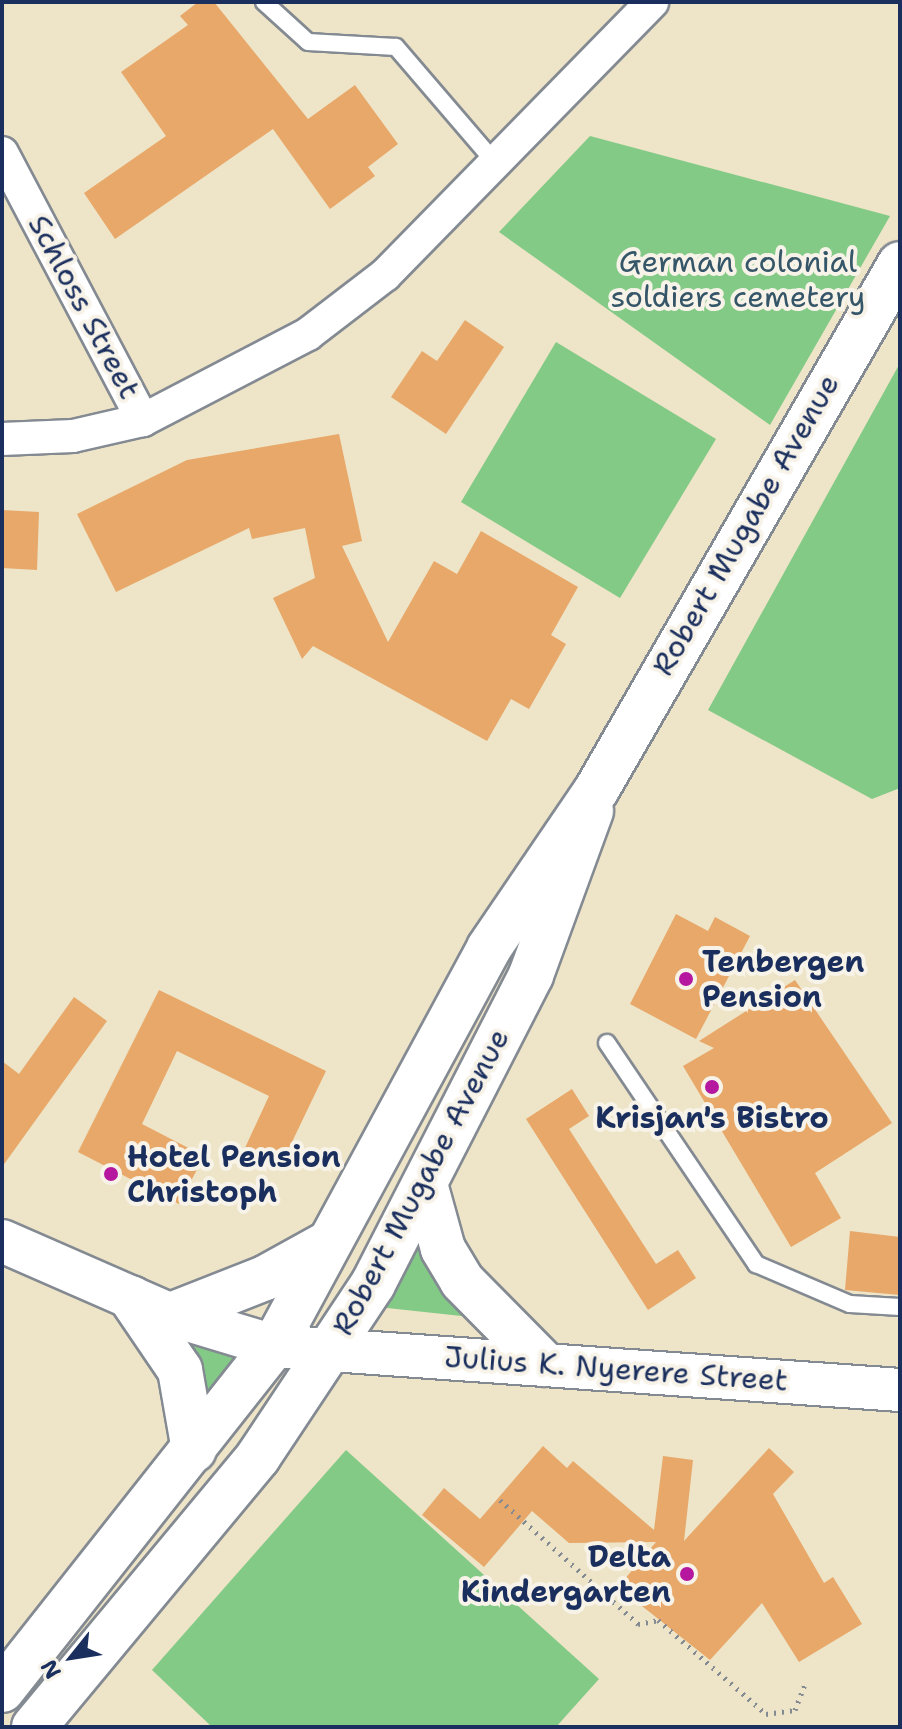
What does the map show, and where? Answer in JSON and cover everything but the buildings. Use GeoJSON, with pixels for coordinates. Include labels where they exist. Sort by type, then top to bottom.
{"type":"FeatureCollection","features":[{"type":"Feature","properties":{"kind":"main road","name":"Robert Mugabe Avenue"},"geometry":{"type":"LineString","coordinates":[[2,1690],[274,1346],[489,948],[597,789],[900,264]]}},
{"type":"Feature","properties":{"kind":"main road","name":"Robert Mugabe Avenue"},"geometry":{"type":"LineString","coordinates":[[34,1727],[196,1539],[332,1349],[425,1184],[531,975],[577,865],[597,789]]}},
{"type":"Feature","properties":{"kind":"main road"},"geometry":{"type":"LineString","coordinates":[[425,1184],[443,1249],[462,1281],[544,1364]]}},
{"type":"Feature","properties":{"kind":"main road"},"geometry":{"type":"LineString","coordinates":[[171,1315],[265,1278],[330,1242]]}},
{"type":"Feature","properties":{"kind":"main road"},"geometry":{"type":"LineString","coordinates":[[131,1298],[180,1370],[194,1450]]}},
{"type":"Feature","properties":{"kind":"street"},"geometry":{"type":"LineString","coordinates":[[2,439],[73,436],[143,420],[308,334],[385,275],[498,166],[652,2]]}},
{"type":"Feature","properties":{"kind":"street","name":"Schloss Street"},"geometry":{"type":"LineString","coordinates":[[2,153],[143,420]]}},
{"type":"Feature","properties":{"kind":"street","name":"Julius K. Nyerere Street"},"geometry":{"type":"LineString","coordinates":[[7,1251],[171,1315],[274,1346],[900,1390]]}},
{"type":"Feature","properties":{"kind":"lane"},"geometry":{"type":"LineString","coordinates":[[264,2],[308,42],[396,47],[498,166]]}},
{"type":"Feature","properties":{"kind":"lane"},"geometry":{"type":"LineString","coordinates":[[607,1043],[756,1264],[850,1304],[900,1307]]}},
{"type":"Feature","properties":{"kind":"path"},"geometry":{"type":"LineString","coordinates":[[500,1500],[638,1624],[658,1620],[766,1714],[795,1710],[805,1684]]}},
{"type":"Feature","properties":{"kind":"green space","name":"German colonial soldiers cemetery"},"geometry":{"type":"Polygon","coordinates":[[[590,136],[890,216],[770,425],[499,232],[590,136]]]}},
{"type":"Feature","properties":{"kind":"green space"},"geometry":{"type":"Polygon","coordinates":[[[556,342],[716,439],[620,598],[461,502],[556,342]]]}},
{"type":"Feature","properties":{"kind":"green space"},"geometry":{"type":"Polygon","coordinates":[[[900,363],[900,788],[872,799],[708,710],[900,363]]]}},
{"type":"Feature","properties":{"kind":"green space"},"geometry":{"type":"Polygon","coordinates":[[[417,1237],[480,1318],[378,1307],[417,1237]]]}},
{"type":"Feature","properties":{"kind":"green space"},"geometry":{"type":"Polygon","coordinates":[[[183,1344],[249,1353],[200,1419],[183,1344]]]}},
{"type":"Feature","properties":{"kind":"green space"},"geometry":{"type":"Polygon","coordinates":[[[346,1450],[599,1679],[556,1727],[212,1727],[152,1670],[346,1450]]]}},
{"type":"Feature","properties":{"kind":"place","name":"Tenbergen Pension"},"geometry":{"type":"Point","coordinates":[686,979]}},
{"type":"Feature","properties":{"kind":"place","name":"Krisjan's Bistro"},"geometry":{"type":"Point","coordinates":[712,1087]}},
{"type":"Feature","properties":{"kind":"place","name":"Hotel Pension Christoph"},"geometry":{"type":"Point","coordinates":[111,1174]}},
{"type":"Feature","properties":{"kind":"place","name":"Delta Kindergarten"},"geometry":{"type":"Point","coordinates":[687,1574]}}]}
